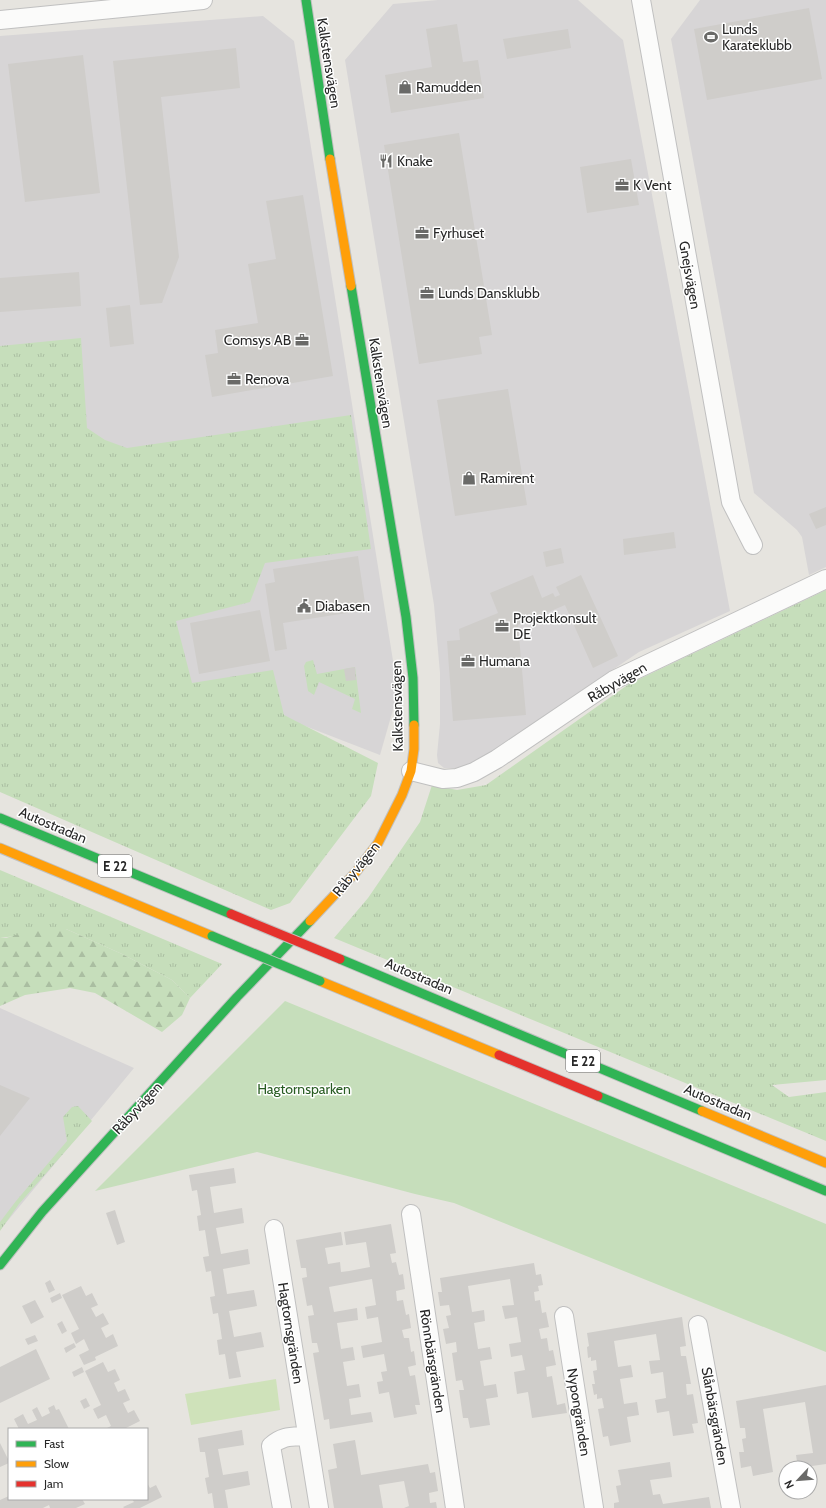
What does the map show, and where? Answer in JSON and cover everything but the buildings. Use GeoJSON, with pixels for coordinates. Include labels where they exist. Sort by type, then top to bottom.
{"type":"FeatureCollection","features":[{"type":"Feature","properties":{"kind":"main road","name":"Kalkstensvägen"},"geometry":{"type":"LineString","coordinates":[[306,0],[327,140],[406,617],[413,678],[414,733],[411,771]]}},
{"type":"Feature","properties":{"kind":"main road","name":"Råbyvägen"},"geometry":{"type":"LineString","coordinates":[[0,1265],[42,1212],[237,997],[356,872],[378,843],[402,795],[411,771]]}},
{"type":"Feature","properties":{"kind":"main road","name":"Autostradan"},"geometry":{"type":"LineString","coordinates":[[0,818],[826,1162]]}},
{"type":"Feature","properties":{"kind":"main road","name":"E 22"},"geometry":{"type":"LineString","coordinates":[[0,848],[826,1191]]}},
{"type":"Feature","properties":{"kind":"street"},"geometry":{"type":"LineString","coordinates":[[0,20],[204,0]]}},
{"type":"Feature","properties":{"kind":"street","name":"Gnejsvägen"},"geometry":{"type":"LineString","coordinates":[[641,0],[731,502],[753,545]]}},
{"type":"Feature","properties":{"kind":"street","name":"Råbyvägen"},"geometry":{"type":"LineString","coordinates":[[411,771],[443,778],[457,778],[474,772],[497,759],[614,680],[826,579]]}},
{"type":"Feature","properties":{"kind":"street","name":"Rönnbärsgränden"},"geometry":{"type":"LineString","coordinates":[[411,1214],[455,1508]]}},
{"type":"Feature","properties":{"kind":"street","name":"Hagtornsgränden"},"geometry":{"type":"LineString","coordinates":[[274,1229],[319,1508]]}},
{"type":"Feature","properties":{"kind":"street","name":"Nypongränden"},"geometry":{"type":"LineString","coordinates":[[564,1316],[594,1508]]}},
{"type":"Feature","properties":{"kind":"street","name":"Slånbärsgränden"},"geometry":{"type":"LineString","coordinates":[[698,1325],[731,1508]]}},
{"type":"Feature","properties":{"kind":"street"},"geometry":{"type":"LineString","coordinates":[[282,1508],[271,1446],[278,1440],[287,1437],[307,1436]]}},
{"type":"Feature","properties":{"kind":"shaded area"},"geometry":{"type":"Polygon","coordinates":[[[438,0],[578,0],[623,40],[730,611],[639,652],[485,756],[460,768],[444,768],[438,763],[440,673],[434,605],[345,60],[393,4],[438,0]]]}},
{"type":"Feature","properties":{"kind":"shaded area"},"geometry":{"type":"Polygon","coordinates":[[[700,0],[826,0],[826,567],[809,575],[802,537],[797,530],[754,493],[671,39],[700,0]]]}},
{"type":"Feature","properties":{"kind":"shaded area","name":"Diabasen"},"geometry":{"type":"Polygon","coordinates":[[[263,16],[294,41],[398,692],[380,755],[217,692],[0,625],[0,36],[263,16]]]}},
{"type":"Feature","properties":{"kind":"shaded area"},"geometry":{"type":"Polygon","coordinates":[[[0,1008],[134,1068],[0,1230],[0,1008]]]}},
{"type":"Feature","properties":{"kind":"green space"},"geometry":{"type":"Polygon","coordinates":[[[81,338],[87,428],[105,440],[127,448],[351,415],[371,549],[265,563],[250,602],[176,621],[192,683],[273,670],[284,715],[378,763],[371,796],[290,903],[271,910],[0,792],[0,346],[81,338]]]}},
{"type":"Feature","properties":{"kind":"green space"},"geometry":{"type":"Polygon","coordinates":[[[826,590],[826,1080],[772,1085],[789,1097],[826,1092],[826,1141],[334,938],[368,898],[420,822],[432,785],[457,790],[486,785],[629,684],[826,590]]]}},
{"type":"Feature","properties":{"kind":"green space"},"geometry":{"type":"Polygon","coordinates":[[[313,660],[317,674],[355,667],[361,713],[352,709],[355,699],[319,682],[314,695],[308,691],[304,666],[306,662],[313,660]]]}},
{"type":"Feature","properties":{"kind":"green space"},"geometry":{"type":"Polygon","coordinates":[[[0,870],[222,964],[190,998],[172,980],[122,954],[66,929],[0,938],[0,870]]]}},
{"type":"Feature","properties":{"kind":"green space"},"geometry":{"type":"Polygon","coordinates":[[[37,928],[66,929],[122,954],[172,980],[190,998],[182,1015],[162,1032],[95,993],[70,988],[25,995],[0,1006],[0,938],[6,938],[37,928]]]}},
{"type":"Feature","properties":{"kind":"green space","name":"Hagtornsparken"},"geometry":{"type":"Polygon","coordinates":[[[285,1001],[826,1224],[826,1352],[454,1203],[257,1152],[95,1191],[285,1001]]]}},
{"type":"Feature","properties":{"kind":"green space"},"geometry":{"type":"Polygon","coordinates":[[[78,1106],[92,1121],[19,1204],[0,1231],[0,1222],[67,1141],[63,1117],[72,1107],[78,1106]]]}},
{"type":"Feature","properties":{"kind":"green space"},"geometry":{"type":"Polygon","coordinates":[[[276,1379],[280,1410],[191,1425],[185,1394],[276,1379]]]}},
{"type":"Feature","properties":{"kind":"traffic: fast"},"geometry":{"type":"LineString","coordinates":[[306,0],[330,159]]}},
{"type":"Feature","properties":{"kind":"traffic: fast"},"geometry":{"type":"LineString","coordinates":[[351,286],[406,617],[413,678],[414,725]]}},
{"type":"Feature","properties":{"kind":"traffic: fast"},"geometry":{"type":"LineString","coordinates":[[0,818],[231,914]]}},
{"type":"Feature","properties":{"kind":"traffic: fast"},"geometry":{"type":"LineString","coordinates":[[0,1265],[42,1212],[237,997],[310,921]]}},
{"type":"Feature","properties":{"kind":"traffic: fast"},"geometry":{"type":"LineString","coordinates":[[212,936],[320,981]]}},
{"type":"Feature","properties":{"kind":"traffic: fast"},"geometry":{"type":"LineString","coordinates":[[340,959],[702,1111]]}},
{"type":"Feature","properties":{"kind":"traffic: fast"},"geometry":{"type":"LineString","coordinates":[[598,1096],[826,1191]]}},
{"type":"Feature","properties":{"kind":"traffic: slow"},"geometry":{"type":"LineString","coordinates":[[330,159],[351,286]]}},
{"type":"Feature","properties":{"kind":"traffic: slow"},"geometry":{"type":"LineString","coordinates":[[310,921],[356,872],[378,843],[402,795],[411,771],[414,749],[414,725]]}},
{"type":"Feature","properties":{"kind":"traffic: slow"},"geometry":{"type":"LineString","coordinates":[[0,848],[212,936]]}},
{"type":"Feature","properties":{"kind":"traffic: slow"},"geometry":{"type":"LineString","coordinates":[[320,981],[499,1055]]}},
{"type":"Feature","properties":{"kind":"traffic: slow"},"geometry":{"type":"LineString","coordinates":[[702,1111],[826,1163]]}},
{"type":"Feature","properties":{"kind":"traffic: jam"},"geometry":{"type":"LineString","coordinates":[[231,914],[340,959]]}},
{"type":"Feature","properties":{"kind":"traffic: jam"},"geometry":{"type":"LineString","coordinates":[[499,1055],[598,1096]]}},
{"type":"Feature","properties":{"kind":"place","name":"Lunds Karateklubb"},"geometry":{"type":"Point","coordinates":[711,37]}},
{"type":"Feature","properties":{"kind":"place","name":"Ramudden"},"geometry":{"type":"Point","coordinates":[405,87]}},
{"type":"Feature","properties":{"kind":"place","name":"Knake"},"geometry":{"type":"Point","coordinates":[386,161]}},
{"type":"Feature","properties":{"kind":"place","name":"K Vent"},"geometry":{"type":"Point","coordinates":[622,185]}},
{"type":"Feature","properties":{"kind":"place","name":"Fyrhuset"},"geometry":{"type":"Point","coordinates":[422,233]}},
{"type":"Feature","properties":{"kind":"place","name":"Lunds Dansklubb"},"geometry":{"type":"Point","coordinates":[427,293]}},
{"type":"Feature","properties":{"kind":"place","name":"Comsys AB"},"geometry":{"type":"Point","coordinates":[302,340]}},
{"type":"Feature","properties":{"kind":"place","name":"Renova"},"geometry":{"type":"Point","coordinates":[234,379]}},
{"type":"Feature","properties":{"kind":"place","name":"Ramirent"},"geometry":{"type":"Point","coordinates":[469,478]}},
{"type":"Feature","properties":{"kind":"place","name":"Diabasen"},"geometry":{"type":"Point","coordinates":[304,606]}},
{"type":"Feature","properties":{"kind":"place","name":"Projektkonsult DE"},"geometry":{"type":"Point","coordinates":[502,626]}},
{"type":"Feature","properties":{"kind":"place","name":"Humana"},"geometry":{"type":"Point","coordinates":[468,661]}}]}
